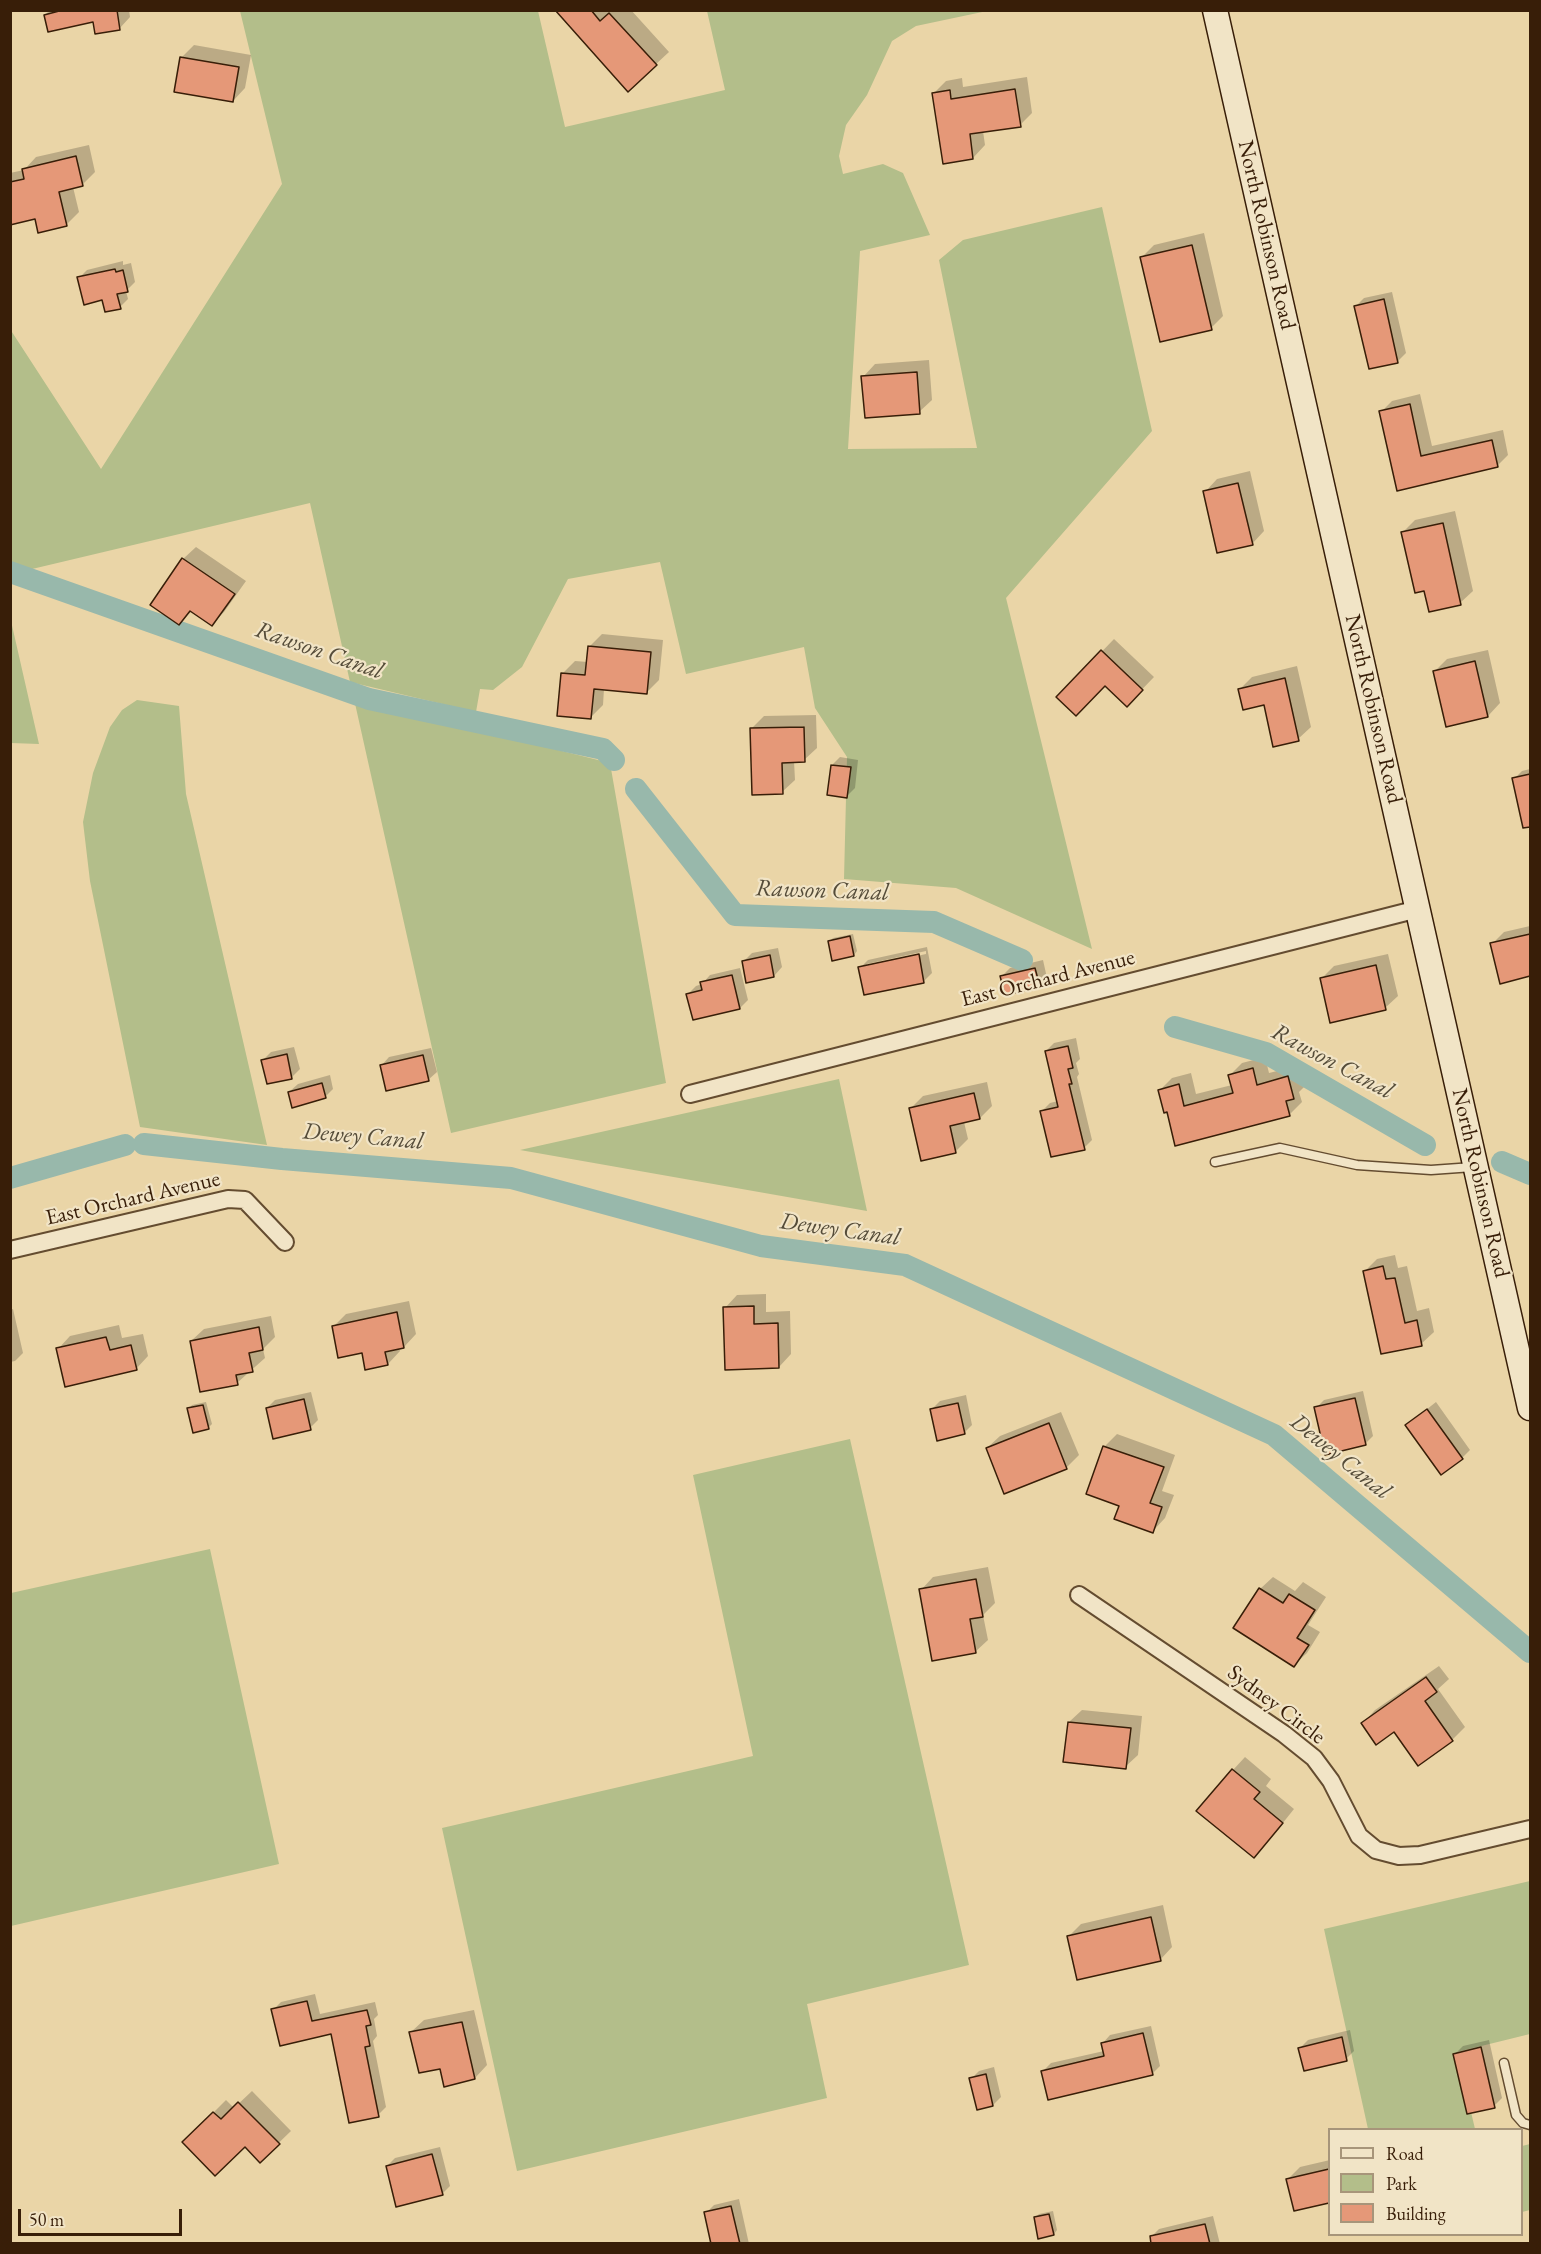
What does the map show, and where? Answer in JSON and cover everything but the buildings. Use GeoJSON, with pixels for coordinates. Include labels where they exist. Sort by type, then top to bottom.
{"type":"FeatureCollection","features":[{"type":"Feature","properties":{"kind":"street","name":"North Robinson Road"},"geometry":{"type":"LineString","coordinates":[[1215,10],[1530,1408]]}},
{"type":"Feature","properties":{"kind":"street","name":"East Orchard Avenue"},"geometry":{"type":"LineString","coordinates":[[690,1094],[1418,909]]}},
{"type":"Feature","properties":{"kind":"street","name":"East Orchard Avenue"},"geometry":{"type":"LineString","coordinates":[[10,1250],[228,1199],[245,1200],[285,1242]]}},
{"type":"Feature","properties":{"kind":"street","name":"Sydney Circle"},"geometry":{"type":"LineString","coordinates":[[1078,1595],[1284,1734],[1314,1758],[1330,1781],[1359,1836],[1376,1850],[1399,1856],[1420,1855],[1530,1829]]}},
{"type":"Feature","properties":{"kind":"lane"},"geometry":{"type":"LineString","coordinates":[[1215,1162],[1280,1148],[1357,1165],[1431,1170],[1477,1166]]}},
{"type":"Feature","properties":{"kind":"lane"},"geometry":{"type":"LineString","coordinates":[[1504,2063],[1516,2115],[1523,2123],[1530,2125]]}},
{"type":"Feature","properties":{"kind":"green space"},"geometry":{"type":"Polygon","coordinates":[[[240,11],[538,11],[565,127],[725,90],[707,11],[987,11],[916,26],[892,41],[867,95],[846,125],[839,156],[843,174],[883,164],[903,173],[930,235],[860,251],[848,449],[977,448],[939,260],[963,240],[1102,207],[1152,431],[1006,598],[1092,949],[956,888],[844,879],[847,757],[815,708],[804,647],[686,674],[660,562],[568,579],[522,667],[493,690],[480,689],[476,712],[350,682],[310,503],[11,574],[10,329],[101,469],[282,184],[240,11]]]}},
{"type":"Feature","properties":{"kind":"green space"},"geometry":{"type":"Polygon","coordinates":[[[11,621],[39,744],[11,743],[11,621]]]}},
{"type":"Feature","properties":{"kind":"green space"},"geometry":{"type":"Polygon","coordinates":[[[354,699],[610,763],[666,1083],[451,1133],[354,699]]]}},
{"type":"Feature","properties":{"kind":"green space"},"geometry":{"type":"Polygon","coordinates":[[[137,700],[179,706],[186,794],[267,1145],[140,1127],[90,881],[83,822],[93,773],[110,727],[122,710],[137,700]]]}},
{"type":"Feature","properties":{"kind":"green space"},"geometry":{"type":"Polygon","coordinates":[[[839,1079],[867,1211],[520,1150],[839,1079]]]}},
{"type":"Feature","properties":{"kind":"green space"},"geometry":{"type":"Polygon","coordinates":[[[850,1439],[969,1965],[807,2004],[827,2098],[517,2171],[442,1828],[753,1756],[693,1475],[850,1439]]]}},
{"type":"Feature","properties":{"kind":"green space"},"geometry":{"type":"Polygon","coordinates":[[[210,1549],[279,1864],[11,1926],[11,1593],[210,1549]]]}},
{"type":"Feature","properties":{"kind":"green space"},"geometry":{"type":"Polygon","coordinates":[[[1530,1881],[1530,2034],[1457,2052],[1475,2128],[1368,2128],[1324,1929],[1530,1881]]]}},
{"type":"Feature","properties":{"kind":"green space"},"geometry":{"type":"Polygon","coordinates":[[[1530,2144],[1530,2210],[1523,2212],[1523,2146],[1530,2144]]]}},
{"type":"Feature","properties":{"kind":"waterway","name":"Rawson Canal"},"geometry":{"type":"LineString","coordinates":[[10,572],[369,699],[603,749],[614,760]]}},
{"type":"Feature","properties":{"kind":"waterway","name":"Rawson Canal"},"geometry":{"type":"LineString","coordinates":[[636,789],[735,915],[934,922],[1022,960]]}},
{"type":"Feature","properties":{"kind":"waterway","name":"Rawson Canal"},"geometry":{"type":"LineString","coordinates":[[1175,1027],[1266,1053],[1425,1145]]}},
{"type":"Feature","properties":{"kind":"waterway","name":"Dewey Canal"},"geometry":{"type":"LineString","coordinates":[[144,1144],[282,1159],[511,1178],[761,1246],[905,1265],[1274,1435],[1530,1652]]}},
{"type":"Feature","properties":{"kind":"waterway","name":"Dewey Canal"},"geometry":{"type":"LineString","coordinates":[[10,1178],[125,1145]]}},
{"type":"Feature","properties":{"kind":"waterway","name":"Rawson Canal"},"geometry":{"type":"LineString","coordinates":[[1502,1162],[1530,1174]]}}]}
